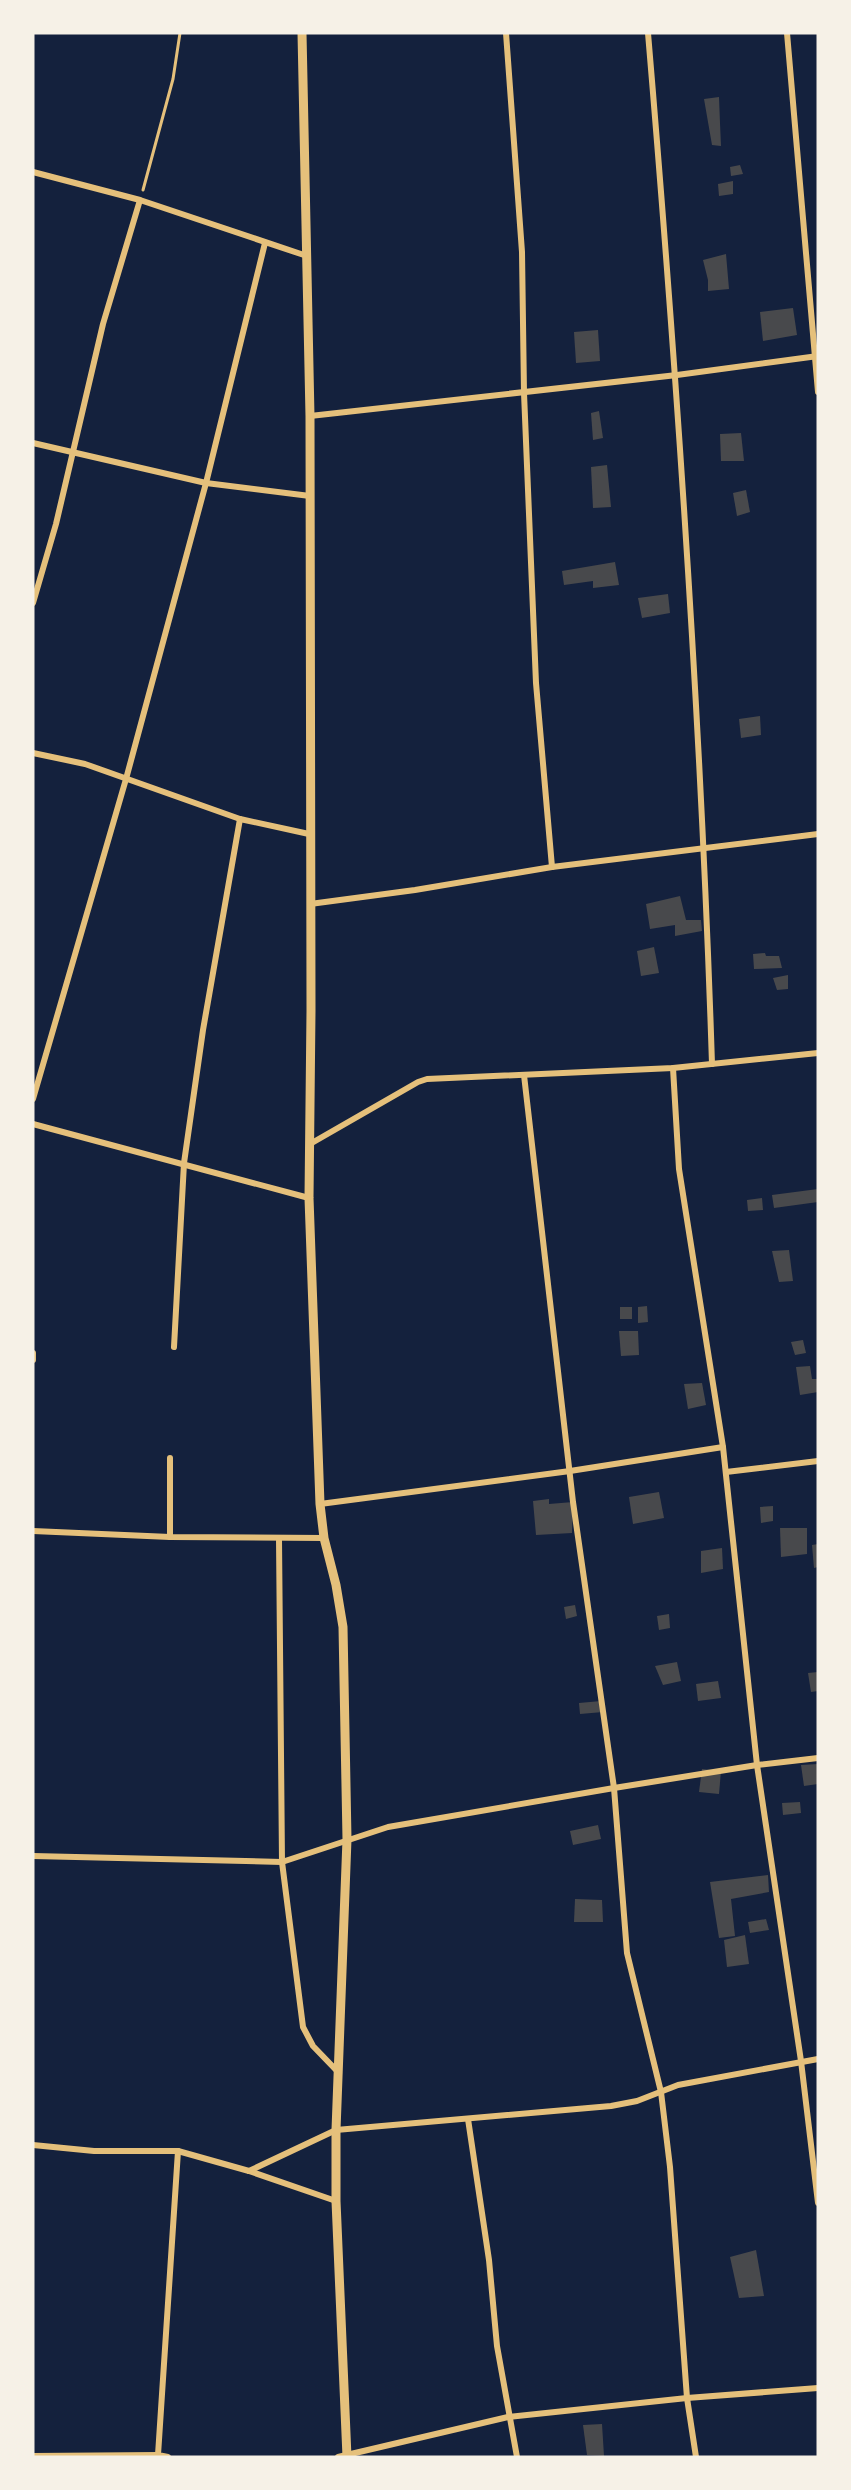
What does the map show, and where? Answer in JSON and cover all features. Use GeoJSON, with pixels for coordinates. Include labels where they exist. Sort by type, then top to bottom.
{"type":"FeatureCollection","features":[{"type":"Feature","properties":{"kind":"street"},"geometry":{"type":"LineString","coordinates":[[303,33],[310,416],[309,1198],[320,1504],[324,1538],[336,1585],[343,1627],[347,1839],[336,2130],[336,2201],[344,2456],[508,2417],[687,2398],[818,2388]]}},
{"type":"Feature","properties":{"kind":"street"},"geometry":{"type":"LineString","coordinates":[[506,33],[522,252],[524,393],[536,683],[552,867]]}},
{"type":"Feature","properties":{"kind":"street"},"geometry":{"type":"LineString","coordinates":[[648,33],[676,375],[705,847],[712,1064]]}},
{"type":"Feature","properties":{"kind":"street"},"geometry":{"type":"LineString","coordinates":[[787,33],[817,356],[818,392]]}},
{"type":"Feature","properties":{"kind":"street"},"geometry":{"type":"LineString","coordinates":[[33,172],[140,201],[307,256]]}},
{"type":"Feature","properties":{"kind":"street"},"geometry":{"type":"LineString","coordinates":[[33,603],[56,524],[103,324],[140,201]]}},
{"type":"Feature","properties":{"kind":"street"},"geometry":{"type":"LineString","coordinates":[[33,1099],[126,779],[206,483],[265,243]]}},
{"type":"Feature","properties":{"kind":"street"},"geometry":{"type":"LineString","coordinates":[[310,416],[524,393],[817,356]]}},
{"type":"Feature","properties":{"kind":"street"},"geometry":{"type":"LineString","coordinates":[[33,443],[206,483],[310,496]]}},
{"type":"Feature","properties":{"kind":"street"},"geometry":{"type":"LineString","coordinates":[[33,753],[85,764],[240,819],[309,834]]}},
{"type":"Feature","properties":{"kind":"street"},"geometry":{"type":"LineString","coordinates":[[174,1347],[184,1163],[210,986],[240,819]]}},
{"type":"Feature","properties":{"kind":"street"},"geometry":{"type":"LineString","coordinates":[[309,904],[415,890],[552,867],[818,834]]}},
{"type":"Feature","properties":{"kind":"street"},"geometry":{"type":"LineString","coordinates":[[310,1144],[422,1080],[674,1068],[818,1053]]}},
{"type":"Feature","properties":{"kind":"street"},"geometry":{"type":"LineString","coordinates":[[674,1068],[679,1169],[723,1447],[757,1765],[801,2061],[818,2203]]}},
{"type":"Feature","properties":{"kind":"street"},"geometry":{"type":"LineString","coordinates":[[524,1075],[570,1471],[614,1788],[627,1953],[661,2092],[679,2265],[687,2398],[696,2457]]}},
{"type":"Feature","properties":{"kind":"street"},"geometry":{"type":"LineString","coordinates":[[33,1124],[309,1198]]}},
{"type":"Feature","properties":{"kind":"street"},"geometry":{"type":"LineString","coordinates":[[33,1353],[33,1360]]}},
{"type":"Feature","properties":{"kind":"street"},"geometry":{"type":"LineString","coordinates":[[320,1504],[570,1471],[723,1447]]}},
{"type":"Feature","properties":{"kind":"street"},"geometry":{"type":"LineString","coordinates":[[170,1458],[170,1537]]}},
{"type":"Feature","properties":{"kind":"street"},"geometry":{"type":"LineString","coordinates":[[726,1472],[818,1461]]}},
{"type":"Feature","properties":{"kind":"street"},"geometry":{"type":"LineString","coordinates":[[33,1531],[170,1537],[324,1538]]}},
{"type":"Feature","properties":{"kind":"street"},"geometry":{"type":"LineString","coordinates":[[279,1539],[282,1862],[303,2027],[313,2046],[339,2073]]}},
{"type":"Feature","properties":{"kind":"street"},"geometry":{"type":"LineString","coordinates":[[33,1856],[282,1862],[388,1827],[757,1765],[818,1758]]}},
{"type":"Feature","properties":{"kind":"street"},"geometry":{"type":"LineString","coordinates":[[249,2171],[336,2130],[611,2106],[637,2101],[696,2081],[818,2059]]}},
{"type":"Feature","properties":{"kind":"street"},"geometry":{"type":"LineString","coordinates":[[468,2119],[508,2417],[517,2457]]}},
{"type":"Feature","properties":{"kind":"street"},"geometry":{"type":"LineString","coordinates":[[33,2145],[94,2151],[178,2151],[249,2171],[336,2201]]}},
{"type":"Feature","properties":{"kind":"street"},"geometry":{"type":"LineString","coordinates":[[158,2455],[178,2151]]}},
{"type":"Feature","properties":{"kind":"street"},"geometry":{"type":"LineString","coordinates":[[33,2456],[158,2455],[168,2457]]}},
{"type":"Feature","properties":{"kind":"path"},"geometry":{"type":"LineString","coordinates":[[140,201],[173,79],[180,33]]}},
{"type":"Feature","properties":{"kind":"building"},"geometry":{"type":"Polygon","coordinates":[[[719,97],[721,146],[712,145],[704,99],[719,97]]]}},
{"type":"Feature","properties":{"kind":"building"},"geometry":{"type":"Polygon","coordinates":[[[740,165],[743,174],[731,176],[730,167],[740,165]]]}},
{"type":"Feature","properties":{"kind":"building"},"geometry":{"type":"Polygon","coordinates":[[[733,181],[733,194],[719,196],[718,184],[733,181]]]}},
{"type":"Feature","properties":{"kind":"building"},"geometry":{"type":"Polygon","coordinates":[[[726,254],[729,289],[708,291],[703,260],[726,254]]]}},
{"type":"Feature","properties":{"kind":"building"},"geometry":{"type":"Polygon","coordinates":[[[793,308],[797,335],[763,341],[760,312],[793,308]]]}},
{"type":"Feature","properties":{"kind":"building"},"geometry":{"type":"Polygon","coordinates":[[[598,330],[600,361],[576,363],[574,332],[598,330]]]}},
{"type":"Feature","properties":{"kind":"building"},"geometry":{"type":"Polygon","coordinates":[[[599,411],[603,438],[593,440],[591,413],[599,411]]]}},
{"type":"Feature","properties":{"kind":"building"},"geometry":{"type":"Polygon","coordinates":[[[741,433],[744,461],[721,461],[720,434],[741,433]]]}},
{"type":"Feature","properties":{"kind":"building"},"geometry":{"type":"Polygon","coordinates":[[[607,465],[611,507],[593,508],[591,467],[607,465]]]}},
{"type":"Feature","properties":{"kind":"building"},"geometry":{"type":"Polygon","coordinates":[[[746,490],[750,512],[737,516],[733,493],[746,490]]]}},
{"type":"Feature","properties":{"kind":"building"},"geometry":{"type":"Polygon","coordinates":[[[615,562],[619,585],[593,588],[593,581],[564,585],[562,571],[615,562]]]}},
{"type":"Feature","properties":{"kind":"building"},"geometry":{"type":"Polygon","coordinates":[[[668,594],[670,613],[642,618],[638,598],[668,594]]]}},
{"type":"Feature","properties":{"kind":"building"},"geometry":{"type":"Polygon","coordinates":[[[760,716],[761,735],[741,738],[739,719],[760,716]]]}},
{"type":"Feature","properties":{"kind":"building"},"geometry":{"type":"Polygon","coordinates":[[[680,896],[686,920],[701,920],[702,931],[675,936],[675,925],[650,929],[646,904],[680,896]]]}},
{"type":"Feature","properties":{"kind":"building"},"geometry":{"type":"Polygon","coordinates":[[[654,947],[659,973],[641,976],[637,951],[654,947]]]}},
{"type":"Feature","properties":{"kind":"building"},"geometry":{"type":"Polygon","coordinates":[[[765,953],[766,956],[779,956],[782,968],[754,969],[753,954],[765,953]]]}},
{"type":"Feature","properties":{"kind":"building"},"geometry":{"type":"Polygon","coordinates":[[[788,975],[788,989],[777,990],[773,978],[788,975]]]}},
{"type":"Feature","properties":{"kind":"building"},"geometry":{"type":"Polygon","coordinates":[[[818,1189],[818,1202],[774,1208],[772,1195],[818,1189]]]}},
{"type":"Feature","properties":{"kind":"building"},"geometry":{"type":"Polygon","coordinates":[[[762,1198],[763,1210],[748,1211],[747,1200],[762,1198]]]}},
{"type":"Feature","properties":{"kind":"building"},"geometry":{"type":"Polygon","coordinates":[[[789,1250],[793,1281],[779,1282],[772,1251],[789,1250]]]}},
{"type":"Feature","properties":{"kind":"building"},"geometry":{"type":"Polygon","coordinates":[[[647,1306],[648,1322],[638,1323],[638,1307],[647,1306]]]}},
{"type":"Feature","properties":{"kind":"building"},"geometry":{"type":"Polygon","coordinates":[[[620,1307],[632,1307],[632,1319],[620,1319],[620,1307]]]}},
{"type":"Feature","properties":{"kind":"building"},"geometry":{"type":"Polygon","coordinates":[[[619,1331],[638,1331],[639,1355],[621,1356],[619,1331]]]}},
{"type":"Feature","properties":{"kind":"building"},"geometry":{"type":"Polygon","coordinates":[[[803,1340],[806,1353],[795,1355],[791,1342],[803,1340]]]}},
{"type":"Feature","properties":{"kind":"building"},"geometry":{"type":"Polygon","coordinates":[[[810,1366],[812,1379],[817,1379],[818,1392],[800,1395],[796,1367],[810,1366]]]}},
{"type":"Feature","properties":{"kind":"building"},"geometry":{"type":"Polygon","coordinates":[[[702,1383],[706,1405],[688,1409],[684,1384],[702,1383]]]}},
{"type":"Feature","properties":{"kind":"building"},"geometry":{"type":"Polygon","coordinates":[[[659,1492],[664,1518],[633,1524],[629,1497],[659,1492]]]}},
{"type":"Feature","properties":{"kind":"building"},"geometry":{"type":"Polygon","coordinates":[[[549,1499],[549,1504],[573,1502],[572,1533],[536,1535],[533,1501],[549,1499]]]}},
{"type":"Feature","properties":{"kind":"building"},"geometry":{"type":"Polygon","coordinates":[[[773,1506],[773,1521],[761,1523],[760,1507],[773,1506]]]}},
{"type":"Feature","properties":{"kind":"building"},"geometry":{"type":"Polygon","coordinates":[[[780,1528],[807,1528],[807,1554],[781,1557],[780,1528]]]}},
{"type":"Feature","properties":{"kind":"building"},"geometry":{"type":"Polygon","coordinates":[[[818,1544],[818,1567],[814,1568],[812,1545],[818,1544]]]}},
{"type":"Feature","properties":{"kind":"building"},"geometry":{"type":"Polygon","coordinates":[[[722,1548],[723,1569],[701,1573],[701,1551],[722,1548]]]}},
{"type":"Feature","properties":{"kind":"building"},"geometry":{"type":"Polygon","coordinates":[[[575,1605],[577,1616],[566,1619],[564,1607],[575,1605]]]}},
{"type":"Feature","properties":{"kind":"building"},"geometry":{"type":"Polygon","coordinates":[[[669,1614],[670,1628],[659,1630],[657,1616],[669,1614]]]}},
{"type":"Feature","properties":{"kind":"building"},"geometry":{"type":"Polygon","coordinates":[[[677,1662],[681,1681],[663,1685],[655,1666],[677,1662]]]}},
{"type":"Feature","properties":{"kind":"building"},"geometry":{"type":"Polygon","coordinates":[[[818,1672],[818,1691],[811,1692],[808,1673],[818,1672]]]}},
{"type":"Feature","properties":{"kind":"building"},"geometry":{"type":"Polygon","coordinates":[[[718,1681],[721,1698],[698,1701],[696,1684],[718,1681]]]}},
{"type":"Feature","properties":{"kind":"building"},"geometry":{"type":"Polygon","coordinates":[[[601,1701],[603,1712],[580,1714],[579,1703],[601,1701]]]}},
{"type":"Feature","properties":{"kind":"building"},"geometry":{"type":"Polygon","coordinates":[[[818,1764],[818,1784],[804,1786],[801,1765],[818,1764]]]}},
{"type":"Feature","properties":{"kind":"building"},"geometry":{"type":"Polygon","coordinates":[[[702,1769],[721,1771],[719,1794],[699,1792],[702,1769]]]}},
{"type":"Feature","properties":{"kind":"building"},"geometry":{"type":"Polygon","coordinates":[[[800,1802],[801,1813],[783,1815],[782,1803],[800,1802]]]}},
{"type":"Feature","properties":{"kind":"building"},"geometry":{"type":"Polygon","coordinates":[[[598,1825],[601,1839],[573,1845],[570,1831],[598,1825]]]}},
{"type":"Feature","properties":{"kind":"building"},"geometry":{"type":"Polygon","coordinates":[[[768,1875],[769,1892],[731,1899],[735,1936],[719,1938],[710,1882],[768,1875]]]}},
{"type":"Feature","properties":{"kind":"building"},"geometry":{"type":"Polygon","coordinates":[[[575,1899],[602,1900],[603,1922],[574,1922],[575,1899]]]}},
{"type":"Feature","properties":{"kind":"building"},"geometry":{"type":"Polygon","coordinates":[[[766,1919],[769,1930],[750,1933],[748,1922],[766,1919]]]}},
{"type":"Feature","properties":{"kind":"building"},"geometry":{"type":"Polygon","coordinates":[[[745,1935],[749,1964],[727,1967],[724,1940],[745,1935]]]}},
{"type":"Feature","properties":{"kind":"building"},"geometry":{"type":"Polygon","coordinates":[[[756,2250],[764,2296],[739,2298],[730,2257],[756,2250]]]}},
{"type":"Feature","properties":{"kind":"building"},"geometry":{"type":"Polygon","coordinates":[[[602,2424],[604,2456],[587,2455],[583,2425],[602,2424]]]}}]}
